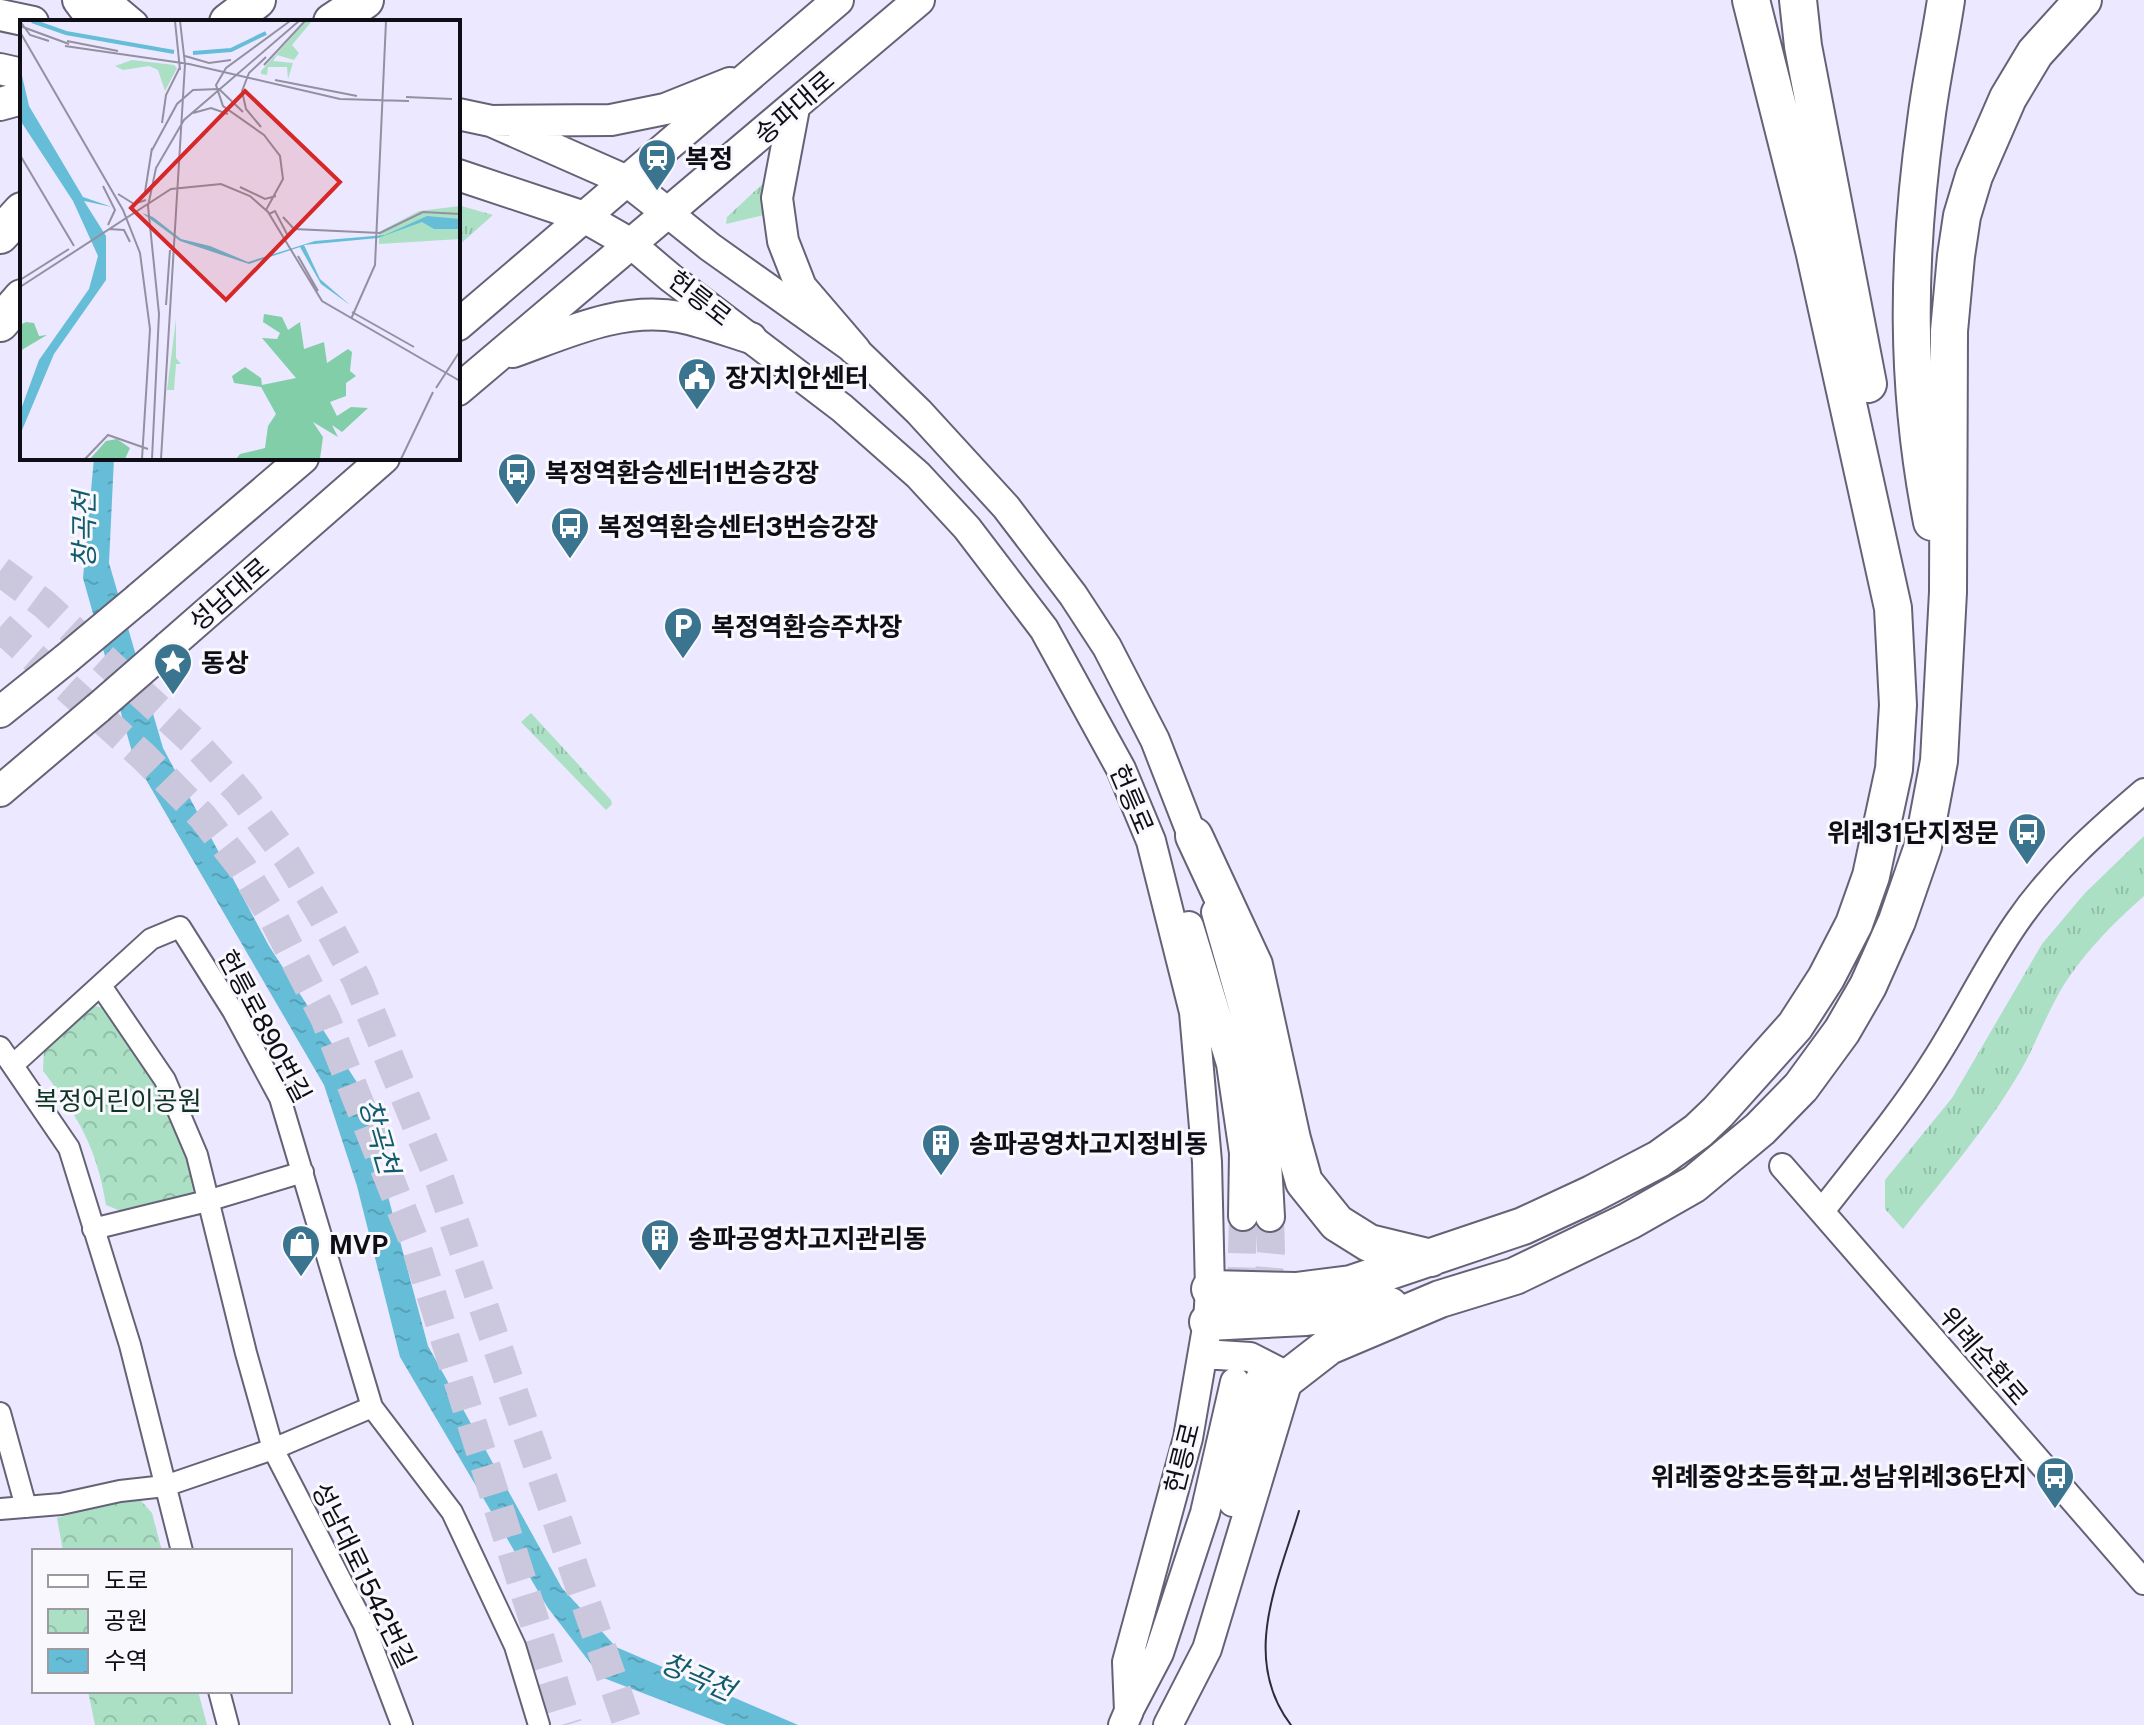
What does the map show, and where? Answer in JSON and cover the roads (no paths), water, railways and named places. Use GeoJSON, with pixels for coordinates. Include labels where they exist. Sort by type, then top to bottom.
{"type":"FeatureCollection","features":[{"type":"Feature","properties":{"kind":"highway"},"geometry":{"type":"LineString","coordinates":[[79,0],[85,8],[114,20]]}},
{"type":"Feature","properties":{"kind":"highway"},"geometry":{"type":"LineString","coordinates":[[335,20],[365,0]]}},
{"type":"Feature","properties":{"kind":"highway"},"geometry":{"type":"LineString","coordinates":[[1751,0],[1814,250],[1886,571],[1898,666]]}},
{"type":"Feature","properties":{"kind":"highway"},"geometry":{"type":"LineString","coordinates":[[1207,1321],[1296,1291],[1351,1284],[1432,1259],[1550,1214],[1659,1159],[1690,1138],[1718,1112],[1795,1026],[1813,1000],[1854,924],[1871,876],[1894,769],[1901,591],[1893,523],[1803,46],[1798,0]]}},
{"type":"Feature","properties":{"kind":"highway"},"geometry":{"type":"LineString","coordinates":[[1944,630],[1939,568],[1914,411],[1911,293],[1916,200],[1925,121],[1946,0]]}},
{"type":"Feature","properties":{"kind":"highway"},"geometry":{"type":"LineString","coordinates":[[1261,1379],[1440,1299],[1515,1276],[1678,1194],[1727,1159],[1787,1103],[1842,1031],[1878,966],[1907,897],[1923,846],[1939,761],[1948,592],[1949,331],[1962,216],[1974,176],[2008,98],[2035,53],[2083,0]]}},
{"type":"Feature","properties":{"kind":"highway"},"geometry":{"type":"LineString","coordinates":[[0,104],[20,99]]}},
{"type":"Feature","properties":{"kind":"highway"},"geometry":{"type":"LineString","coordinates":[[0,235],[20,213]]}},
{"type":"Feature","properties":{"kind":"highway"},"geometry":{"type":"LineString","coordinates":[[0,323],[20,300]]}},
{"type":"Feature","properties":{"kind":"highway"},"geometry":{"type":"LineString","coordinates":[[1194,836],[1254,965],[1304,1182],[1337,1223],[1369,1243],[1432,1259]]}},
{"type":"Feature","properties":{"kind":"highway"},"geometry":{"type":"LineString","coordinates":[[1207,1321],[1306,1317],[1440,1299]]}},
{"type":"Feature","properties":{"kind":"main road","name":"송파대로"},"geometry":{"type":"LineString","coordinates":[[627,181],[838,0]]}},
{"type":"Feature","properties":{"kind":"main road","name":"송파대로"},"geometry":{"type":"LineString","coordinates":[[669,214],[919,0]]}},
{"type":"Feature","properties":{"kind":"main road"},"geometry":{"type":"LineString","coordinates":[[0,15],[24,20]]}},
{"type":"Feature","properties":{"kind":"main road"},"geometry":{"type":"LineString","coordinates":[[0,69],[20,74]]}},
{"type":"Feature","properties":{"kind":"main road"},"geometry":{"type":"LineString","coordinates":[[491,121],[611,120],[665,109],[754,73]]}},
{"type":"Feature","properties":{"kind":"main road"},"geometry":{"type":"LineString","coordinates":[[794,108],[777,198],[783,241],[801,287],[855,350]]}},
{"type":"Feature","properties":{"kind":"main road","name":"헌릉로"},"geometry":{"type":"LineString","coordinates":[[460,114],[491,121],[627,181],[710,247],[855,350],[970,466],[1038,547],[1073,595],[1107,647],[1155,740],[1194,836],[1251,1035],[1267,1162],[1256,1216],[1231,1064],[1194,937],[1121,769],[1044,629],[1007,579],[967,528],[918,475],[842,408],[631,244],[584,217],[460,176]]}},
{"type":"Feature","properties":{"kind":"main road"},"geometry":{"type":"LineString","coordinates":[[460,323],[627,181]]}},
{"type":"Feature","properties":{"kind":"main road"},"geometry":{"type":"LineString","coordinates":[[460,388],[669,214]]}},
{"type":"Feature","properties":{"kind":"main road"},"geometry":{"type":"LineString","coordinates":[[496,358],[598,322],[633,314],[679,317],[751,338]]}},
{"type":"Feature","properties":{"kind":"main road"},"geometry":{"type":"LineString","coordinates":[[0,712],[301,460]]}},
{"type":"Feature","properties":{"kind":"main road","name":"성남대로"},"geometry":{"type":"LineString","coordinates":[[0,791],[382,460]]}},
{"type":"Feature","properties":{"kind":"main road","name":"헌릉로"},"geometry":{"type":"LineString","coordinates":[[1126,1718],[1127,1662],[1188,1438],[1207,1321],[1207,1162],[1194,1012],[1151,841]]}},
{"type":"Feature","properties":{"kind":"main road"},"geometry":{"type":"LineString","coordinates":[[1167,1725],[1207,1649],[1261,1379],[1250,1357],[1207,1321]]}},
{"type":"Feature","properties":{"kind":"main road"},"geometry":{"type":"LineString","coordinates":[[1126,1718],[1159,1653],[1205,1513],[1261,1379]]}},
{"type":"Feature","properties":{"kind":"street"},"geometry":{"type":"LineString","coordinates":[[111,0],[135,20]]}},
{"type":"Feature","properties":{"kind":"street"},"geometry":{"type":"LineString","coordinates":[[1822,1211],[1932,1065],[1993,960],[2038,894],[2086,841],[2144,791]]}},
{"type":"Feature","properties":{"kind":"street","name":"헌릉로890번길"},"geometry":{"type":"LineString","coordinates":[[14,1064],[151,939],[180,927],[233,1011],[280,1098],[372,1407],[452,1512],[515,1646],[539,1725]]}},
{"type":"Feature","properties":{"kind":"street"},"geometry":{"type":"LineString","coordinates":[[101,986],[165,1080],[197,1155],[273,1449]]}},
{"type":"Feature","properties":{"kind":"street"},"geometry":{"type":"LineString","coordinates":[[0,1047],[69,1148],[130,1345],[181,1549]]}},
{"type":"Feature","properties":{"kind":"street","name":"위례순환로"},"geometry":{"type":"LineString","coordinates":[[1782,1166],[2144,1582]]}},
{"type":"Feature","properties":{"kind":"street"},"geometry":{"type":"LineString","coordinates":[[93,1229],[207,1201],[303,1172]]}},
{"type":"Feature","properties":{"kind":"street"},"geometry":{"type":"LineString","coordinates":[[0,1509],[165,1486],[273,1449],[372,1407]]}},
{"type":"Feature","properties":{"kind":"street"},"geometry":{"type":"LineString","coordinates":[[0,1413],[26,1507]]}},
{"type":"Feature","properties":{"kind":"street","name":"성남대로1542번길"},"geometry":{"type":"LineString","coordinates":[[273,1449],[364,1625],[402,1725]]}},
{"type":"Feature","properties":{"kind":"street"},"geometry":{"type":"LineString","coordinates":[[220,1693],[228,1725]]}},
{"type":"Feature","properties":{"kind":"water"},"geometry":{"type":"Polygon","coordinates":[[[94,460],[114,460],[109,563],[163,748],[269,946],[358,1084],[428,1346],[562,1588],[616,1647],[798,1725],[726,1725],[601,1677],[548,1608],[400,1357],[357,1186],[324,1085],[134,759],[83,578],[94,460]]]}},
{"type":"Feature","properties":{"kind":"tunnel"},"geometry":{"type":"LineString","coordinates":[[0,571],[44,604],[193,741],[241,794],[288,858],[324,918],[357,980],[440,1181],[628,1725]]}},
{"type":"Feature","properties":{"kind":"tunnel"},"geometry":{"type":"LineString","coordinates":[[0,627],[144,757],[202,816],[241,866],[275,921],[325,1018],[416,1246],[567,1725]]}},
{"type":"Feature","properties":{"kind":"tunnel"},"geometry":{"type":"LineString","coordinates":[[1236,1379],[1243,1216]]}},
{"type":"Feature","properties":{"kind":"tunnel"},"geometry":{"type":"LineString","coordinates":[[1260,1379],[1271,1251],[1270,1217]]}},
{"type":"Feature","properties":{"kind":"tram line"},"geometry":{"type":"LineString","coordinates":[[1291,1725],[1276,1699],[1268,1673],[1266,1647],[1274,1592],[1299,1511]]}},
{"type":"Feature","properties":{"kind":"place","name":"복정"},"geometry":{"type":"Point","coordinates":[657,192]}},
{"type":"Feature","properties":{"kind":"place","name":"장지치안센터"},"geometry":{"type":"Point","coordinates":[697,411]}},
{"type":"Feature","properties":{"kind":"place","name":"복정역환승센터1번승강장"},"geometry":{"type":"Point","coordinates":[517,506]}},
{"type":"Feature","properties":{"kind":"place","name":"복정역환승센터3번승강장"},"geometry":{"type":"Point","coordinates":[570,560]}},
{"type":"Feature","properties":{"kind":"place","name":"복정역환승주차장"},"geometry":{"type":"Point","coordinates":[683,660]}},
{"type":"Feature","properties":{"kind":"place","name":"동상"},"geometry":{"type":"Point","coordinates":[173,696]}},
{"type":"Feature","properties":{"kind":"place","name":"위례31단지정문"},"geometry":{"type":"Point","coordinates":[2027,866]}},
{"type":"Feature","properties":{"kind":"place","name":"송파공영차고지정비동"},"geometry":{"type":"Point","coordinates":[941,1177]}},
{"type":"Feature","properties":{"kind":"place","name":"송파공영차고지관리동"},"geometry":{"type":"Point","coordinates":[660,1272]}},
{"type":"Feature","properties":{"kind":"place","name":"MVP"},"geometry":{"type":"Point","coordinates":[301,1278]}},
{"type":"Feature","properties":{"kind":"place","name":"위례중앙초등학교.성남위례36단지"},"geometry":{"type":"Point","coordinates":[2055,1510]}},
{"type":"Feature","properties":{"kind":"water label","name":"창곡천"},"geometry":{"type":"Point","coordinates":[83,530]}},
{"type":"Feature","properties":{"kind":"water label","name":"창곡천"},"geometry":{"type":"Point","coordinates":[380,1136]}},
{"type":"Feature","properties":{"kind":"water label","name":"창곡천"},"geometry":{"type":"Point","coordinates":[698,1676]}},
{"type":"Feature","properties":{"kind":"park label","name":"복정어린이공원"},"geometry":{"type":"Point","coordinates":[118,1100]}}]}
